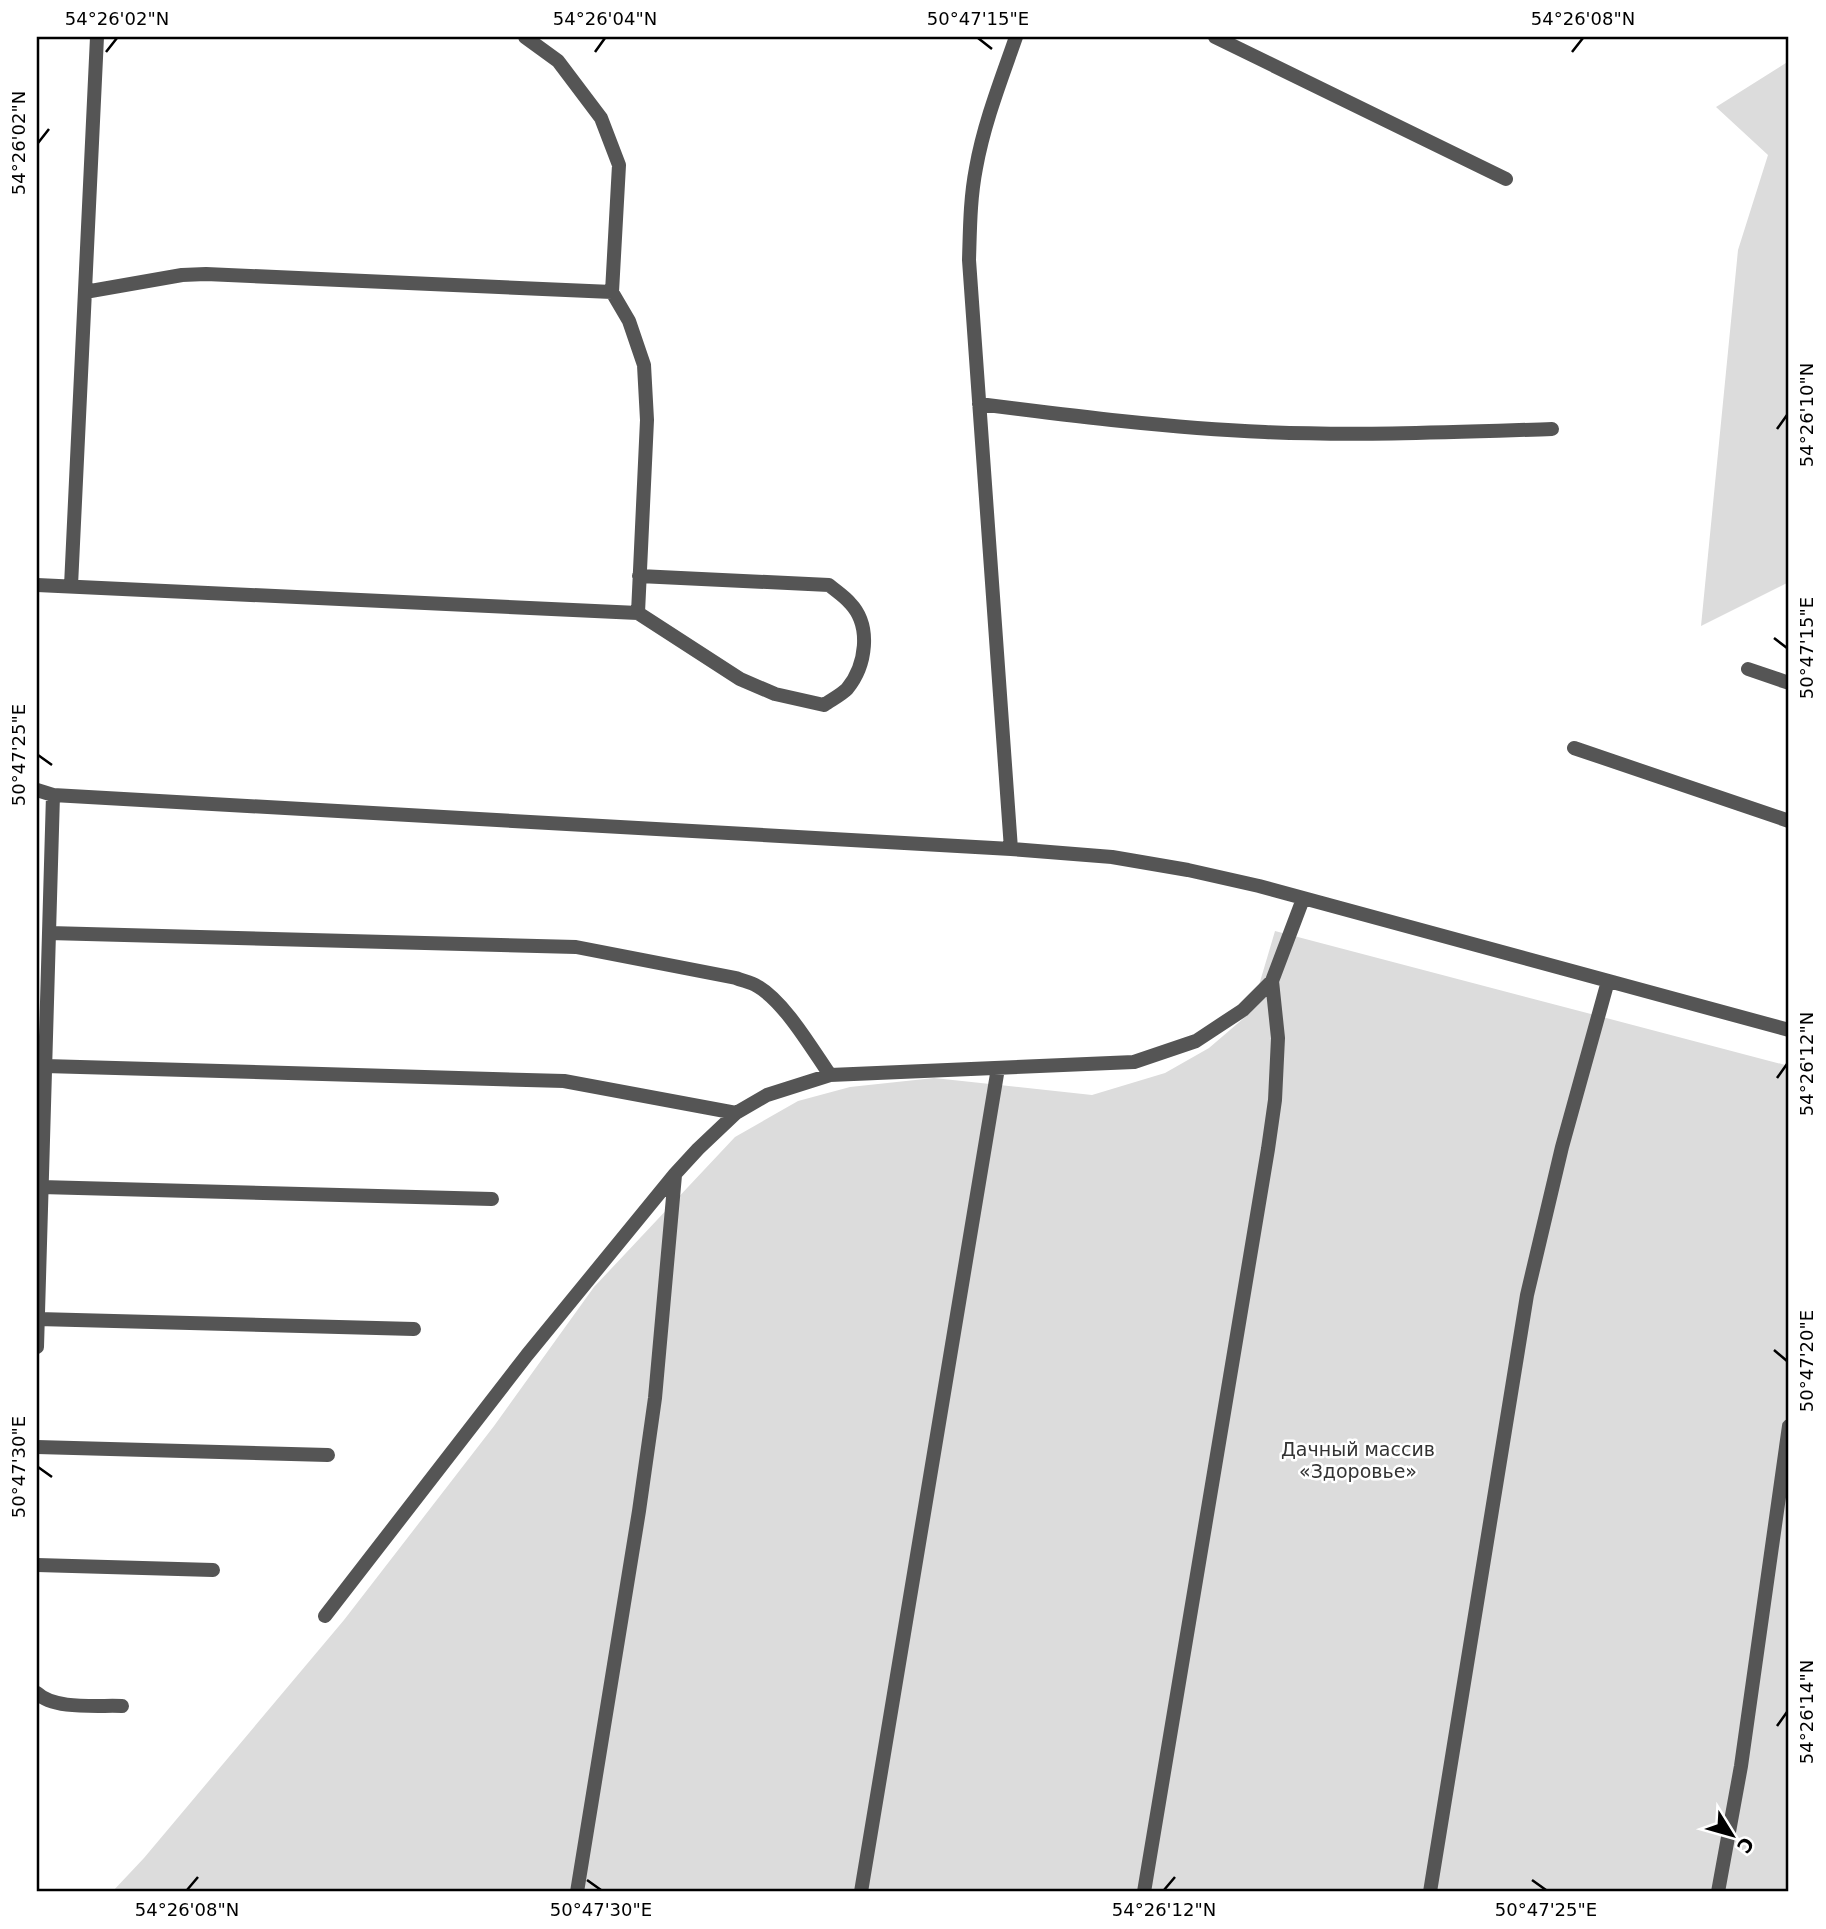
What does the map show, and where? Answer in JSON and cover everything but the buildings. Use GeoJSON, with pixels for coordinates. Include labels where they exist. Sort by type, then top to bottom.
{"type":"FeatureCollection","features":[{"type":"Feature","properties":{"kind":"lane"},"geometry":{"type":"LineString","coordinates":[[71,586],[97,37]]}},
{"type":"Feature","properties":{"kind":"lane"},"geometry":{"type":"LineString","coordinates":[[526,37],[558,61],[601,118],[618,165],[612,292],[629,321],[644,365],[647,420],[638,613]]}},
{"type":"Feature","properties":{"kind":"lane"},"geometry":{"type":"LineString","coordinates":[[1011,849],[969,260],[970,208],[976,166],[988,117],[1016,37]]}},
{"type":"Feature","properties":{"kind":"lane"},"geometry":{"type":"LineString","coordinates":[[1215,37],[1506,179]]}},
{"type":"Feature","properties":{"kind":"lane"},"geometry":{"type":"LineString","coordinates":[[85,292],[182,275],[206,274],[612,292]]}},
{"type":"Feature","properties":{"kind":"lane"},"geometry":{"type":"LineString","coordinates":[[979,404],[1122,422],[1265,432],[1408,434],[1552,429]]}},
{"type":"Feature","properties":{"kind":"lane"},"geometry":{"type":"LineString","coordinates":[[37,585],[638,613],[740,679],[775,694],[824,705],[846,690],[860,670],[865,647],[863,627],[852,605],[829,585],[639,576]]}},
{"type":"Feature","properties":{"kind":"lane"},"geometry":{"type":"LineString","coordinates":[[1748,669],[1789,683]]}},
{"type":"Feature","properties":{"kind":"lane"},"geometry":{"type":"LineString","coordinates":[[1574,748],[1789,821]]}},
{"type":"Feature","properties":{"kind":"lane"},"geometry":{"type":"LineString","coordinates":[[37,790],[53,795],[1112,857],[1259,886],[1789,1030]]}},
{"type":"Feature","properties":{"kind":"lane"},"geometry":{"type":"LineString","coordinates":[[37,1347],[53,795]]}},
{"type":"Feature","properties":{"kind":"lane"},"geometry":{"type":"LineString","coordinates":[[325,1616],[527,1355],[675,1174],[736,1113],[767,1095],[830,1075],[1134,1062],[1196,1041],[1243,1010],[1272,981],[1303,899]]}},
{"type":"Feature","properties":{"kind":"lane"},"geometry":{"type":"LineString","coordinates":[[49,933],[576,947],[736,978],[756,985],[781,1006],[830,1075]]}},
{"type":"Feature","properties":{"kind":"lane"},"geometry":{"type":"LineString","coordinates":[[1144,1892],[1272,1124],[1278,1038],[1272,981]]}},
{"type":"Feature","properties":{"kind":"lane"},"geometry":{"type":"LineString","coordinates":[[1430,1892],[1527,1295],[1562,1147],[1608,981]]}},
{"type":"Feature","properties":{"kind":"lane"},"geometry":{"type":"LineString","coordinates":[[45,1066],[564,1081],[736,1113]]}},
{"type":"Feature","properties":{"kind":"lane"},"geometry":{"type":"LineString","coordinates":[[861,1892],[998,1068]]}},
{"type":"Feature","properties":{"kind":"lane"},"geometry":{"type":"LineString","coordinates":[[577,1892],[655,1398],[675,1174]]}},
{"type":"Feature","properties":{"kind":"lane"},"geometry":{"type":"LineString","coordinates":[[41,1187],[492,1199]]}},
{"type":"Feature","properties":{"kind":"lane"},"geometry":{"type":"LineString","coordinates":[[38,1319],[414,1329]]}},
{"type":"Feature","properties":{"kind":"lane"},"geometry":{"type":"LineString","coordinates":[[1718,1892],[1741,1766],[1789,1426]]}},
{"type":"Feature","properties":{"kind":"lane"},"geometry":{"type":"LineString","coordinates":[[37,1447],[328,1455]]}},
{"type":"Feature","properties":{"kind":"lane"},"geometry":{"type":"LineString","coordinates":[[37,1565],[213,1570]]}},
{"type":"Feature","properties":{"kind":"lane"},"geometry":{"type":"LineString","coordinates":[[37,1693],[55,1703],[122,1706]]}},
{"type":"Feature","properties":{"kind":"green space"},"geometry":{"type":"Polygon","coordinates":[[[1789,61],[1789,582],[1701,626],[1738,250],[1768,155],[1716,107],[1789,61]]]}},
{"type":"Feature","properties":{"kind":"green space","name":"Дачный массив «Здоровье»"},"geometry":{"type":"Polygon","coordinates":[[[1275,931],[1789,1066],[1789,1892],[112,1892],[144,1858],[344,1620],[494,1426],[594,1287],[735,1137],[798,1101],[850,1087],[934,1078],[1092,1095],[1165,1073],[1209,1048],[1251,1012],[1275,931]]]}}]}
